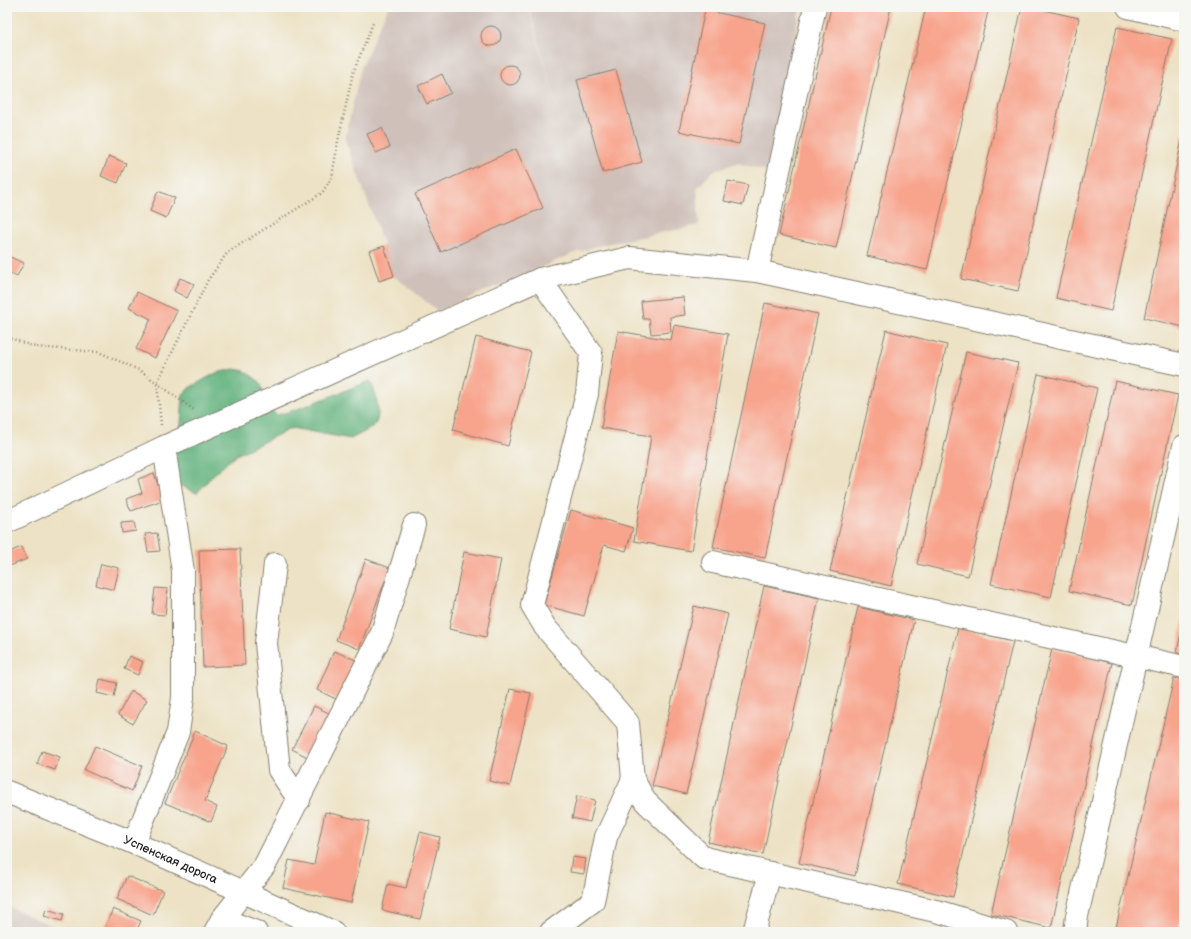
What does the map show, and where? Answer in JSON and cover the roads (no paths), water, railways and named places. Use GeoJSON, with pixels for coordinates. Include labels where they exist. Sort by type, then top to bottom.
{"type":"FeatureCollection","features":[{"type":"Feature","properties":{"kind":"street"},"geometry":{"type":"LineString","coordinates":[[757,272],[815,7]]}},
{"type":"Feature","properties":{"kind":"street"},"geometry":{"type":"LineString","coordinates":[[1128,7],[1184,20]]}},
{"type":"Feature","properties":{"kind":"street"},"geometry":{"type":"LineString","coordinates":[[7,522],[214,424],[540,278],[629,258],[757,272],[1184,365]]}},
{"type":"Feature","properties":{"kind":"street"},"geometry":{"type":"LineString","coordinates":[[540,278],[591,353],[587,394],[532,605],[544,627],[628,723],[633,779],[645,801],[704,858],[940,912],[1006,932]]}},
{"type":"Feature","properties":{"kind":"street"},"geometry":{"type":"LineString","coordinates":[[1075,932],[1077,916],[1184,446]]}},
{"type":"Feature","properties":{"kind":"street"},"geometry":{"type":"LineString","coordinates":[[134,843],[178,732],[183,698],[182,571],[164,447]]}},
{"type":"Feature","properties":{"kind":"street"},"geometry":{"type":"LineString","coordinates":[[256,932],[219,925],[265,865],[382,633],[414,525]]}},
{"type":"Feature","properties":{"kind":"street"},"geometry":{"type":"LineString","coordinates":[[713,562],[1184,667]]}},
{"type":"Feature","properties":{"kind":"street"},"geometry":{"type":"LineString","coordinates":[[275,564],[266,643],[279,770],[299,800]]}},
{"type":"Feature","properties":{"kind":"street"},"geometry":{"type":"LineString","coordinates":[[551,932],[593,901],[606,837],[633,779]]}},
{"type":"Feature","properties":{"kind":"street","name":"Успенская дорога"},"geometry":{"type":"LineString","coordinates":[[7,792],[134,843],[333,932]]}},
{"type":"Feature","properties":{"kind":"street"},"geometry":{"type":"LineString","coordinates":[[754,932],[770,873]]}}]}
